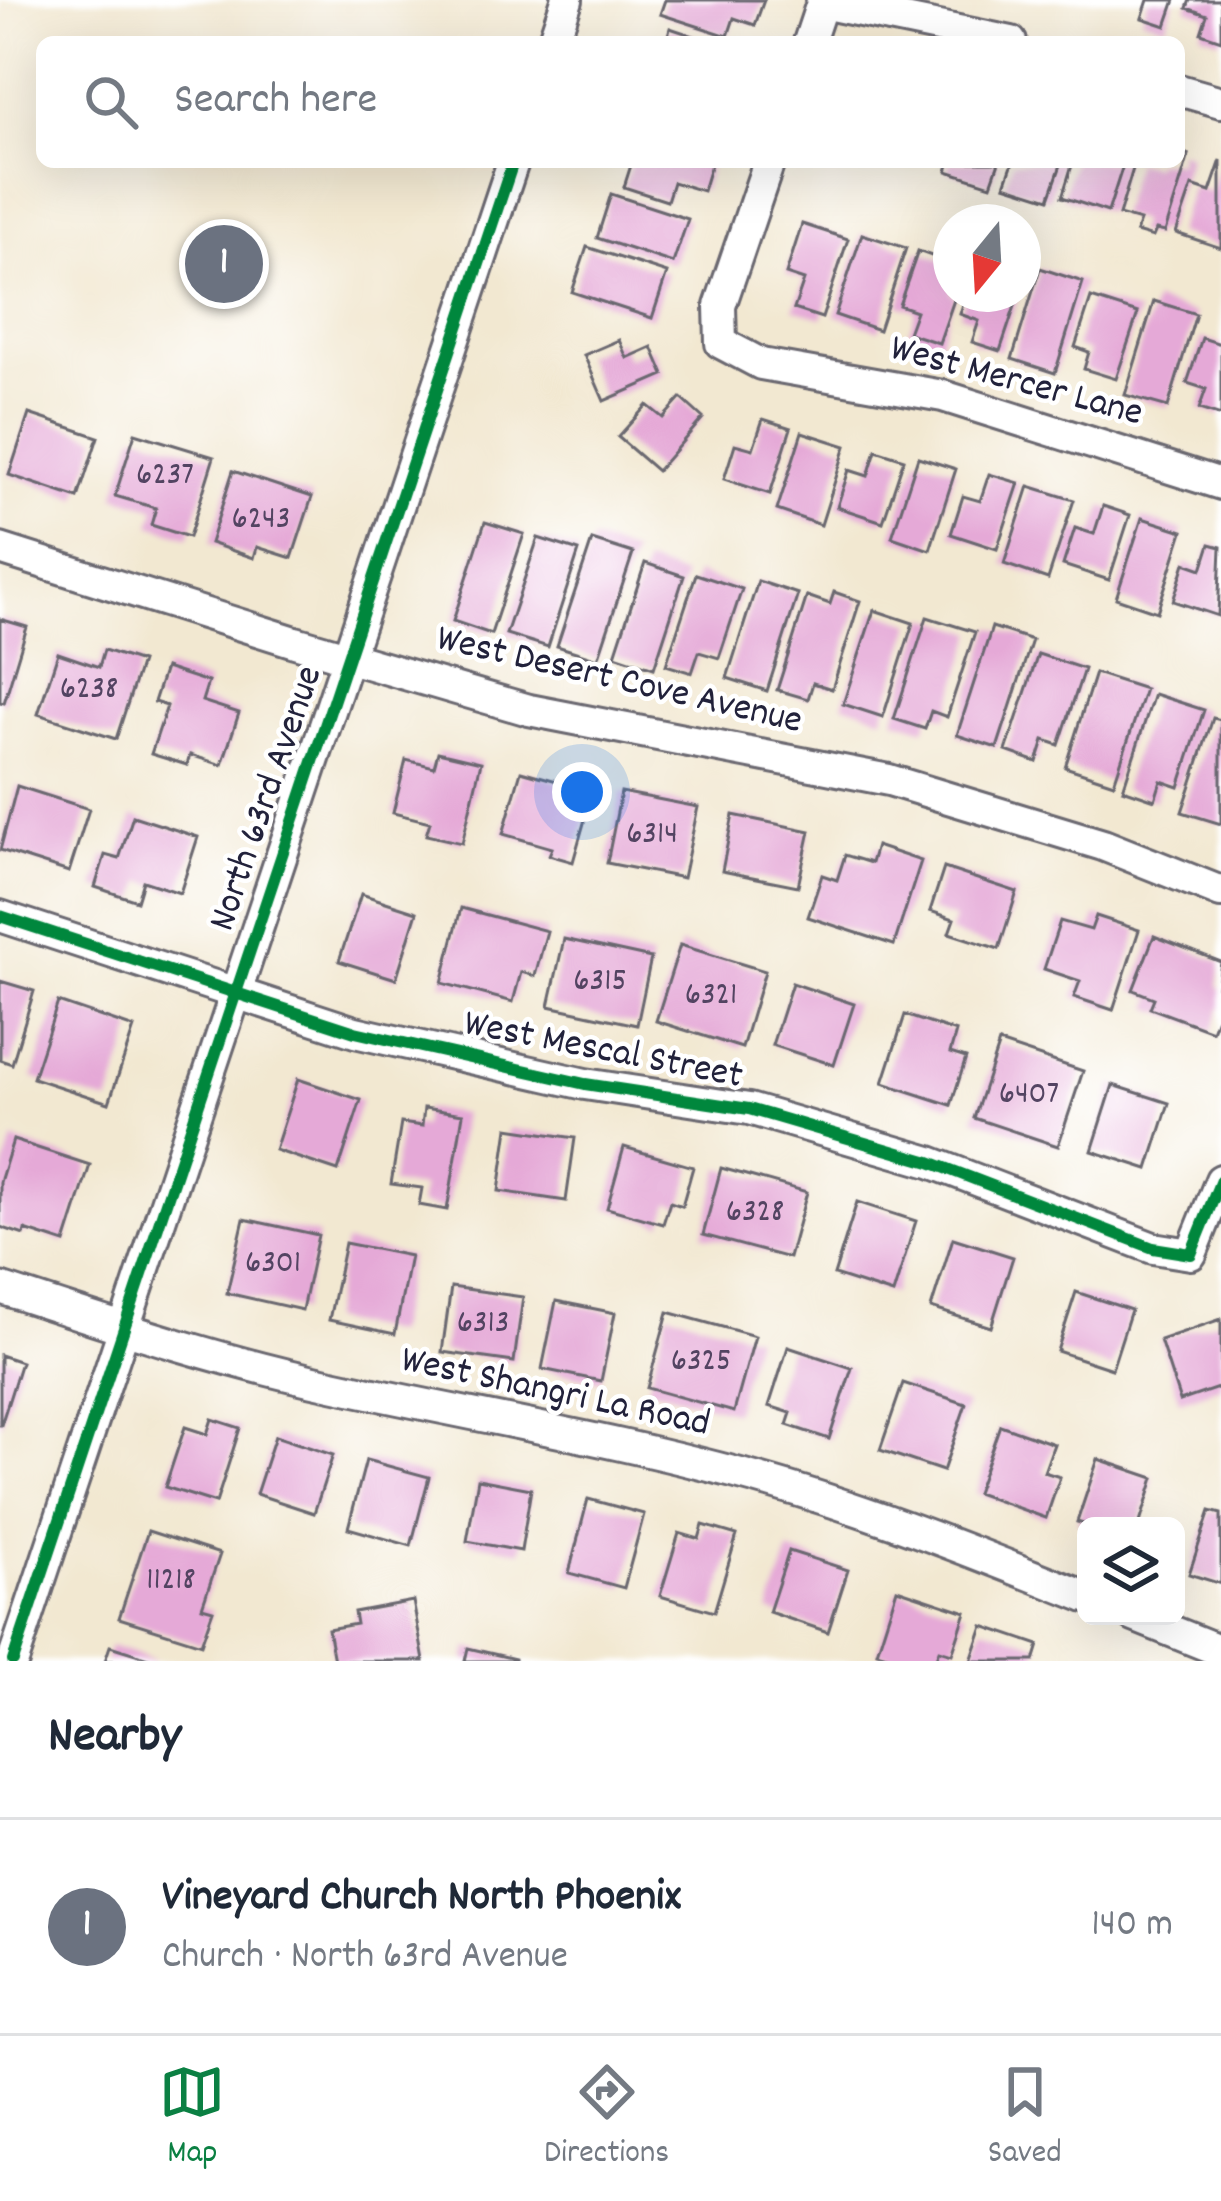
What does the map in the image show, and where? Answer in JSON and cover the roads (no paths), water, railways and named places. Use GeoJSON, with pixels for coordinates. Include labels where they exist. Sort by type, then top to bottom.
{"type":"FeatureCollection","features":[{"type":"Feature","properties":{"kind":"street"},"geometry":{"type":"LineString","coordinates":[[555,36],[567,0]]}},
{"type":"Feature","properties":{"kind":"street"},"geometry":{"type":"LineString","coordinates":[[811,36],[822,1],[983,36]]}},
{"type":"Feature","properties":{"kind":"street"},"geometry":{"type":"LineString","coordinates":[[1185,91],[1221,102]]}},
{"type":"Feature","properties":{"kind":"street","name":"North 63rd Avenue"},"geometry":{"type":"LineString","coordinates":[[13,1661],[511,168]]}},
{"type":"Feature","properties":{"kind":"street","name":"West Mercer Lane"},"geometry":{"type":"LineString","coordinates":[[767,168],[721,306],[721,343],[761,364],[943,396],[1221,484]]}},
{"type":"Feature","properties":{"kind":"street","name":"West Desert Cove Avenue"},"geometry":{"type":"LineString","coordinates":[[0,549],[530,710],[889,781],[1103,845],[1221,892]]}},
{"type":"Feature","properties":{"kind":"street","name":"West Mescal Street"},"geometry":{"type":"LineString","coordinates":[[0,916],[356,1032],[585,1084],[748,1109],[930,1162],[1153,1248],[1191,1254],[1221,1180]]}},
{"type":"Feature","properties":{"kind":"street","name":"West Shangri La Road"},"geometry":{"type":"LineString","coordinates":[[0,1288],[185,1348],[330,1385],[520,1423],[767,1481],[899,1523],[1077,1593]]}},
{"type":"Feature","properties":{"kind":"street"},"geometry":{"type":"LineString","coordinates":[[1156,1625],[1221,1651]]}},
{"type":"Feature","properties":{"kind":"place","name":"Vineyard Church North Phoenix"},"geometry":{"type":"Point","coordinates":[224,264]}}]}
